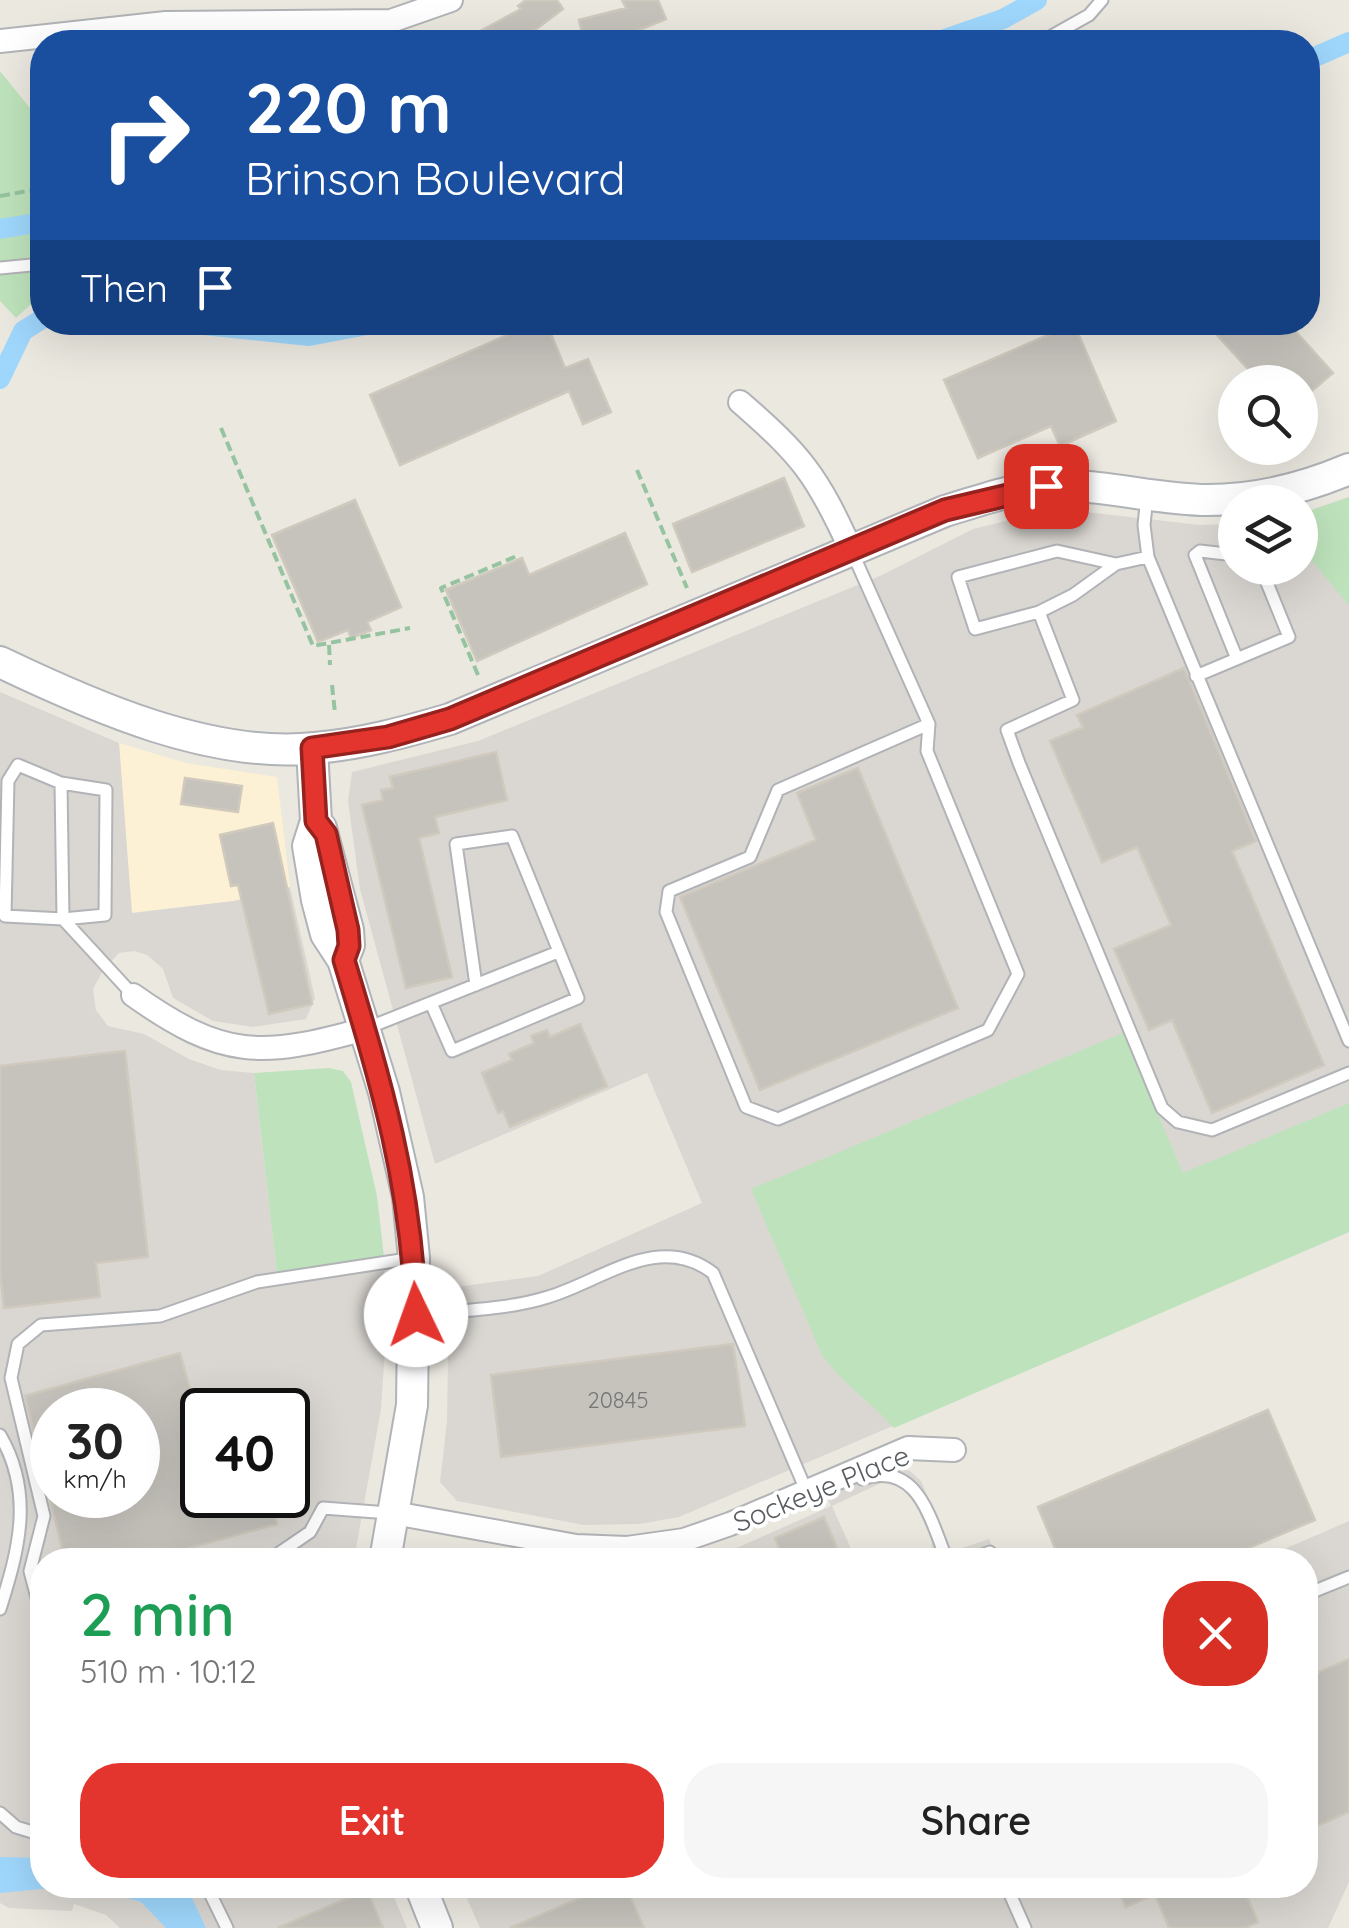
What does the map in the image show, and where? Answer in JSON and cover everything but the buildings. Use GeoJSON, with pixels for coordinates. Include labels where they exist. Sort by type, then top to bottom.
{"type":"FeatureCollection","features":[{"type":"Feature","properties":{"kind":"street"},"geometry":{"type":"LineString","coordinates":[[66,30],[165,12],[392,22],[451,0]]}},
{"type":"Feature","properties":{"kind":"street"},"geometry":{"type":"LineString","coordinates":[[0,42],[30,37]]}},
{"type":"Feature","properties":{"kind":"street"},"geometry":{"type":"LineString","coordinates":[[740,402],[794,450],[821,483],[851,550]]}},
{"type":"Feature","properties":{"kind":"street"},"geometry":{"type":"LineString","coordinates":[[0,662],[102,710],[164,730],[268,747],[312,748],[388,737],[450,719],[945,510],[1004,493],[1087,486],[1207,500],[1266,495],[1316,483],[1349,469]]}},
{"type":"Feature","properties":{"kind":"street"},"geometry":{"type":"LineString","coordinates":[[312,748],[316,821],[308,846],[317,900],[326,934],[344,960],[398,1148],[414,1258],[412,1405],[387,1548]]}},
{"type":"Feature","properties":{"kind":"street"},"geometry":{"type":"LineString","coordinates":[[133,995],[190,1034],[258,1050],[304,1046],[365,1030]]}},
{"type":"Feature","properties":{"kind":"street","name":"Sockeye Place"},"geometry":{"type":"LineString","coordinates":[[627,1548],[684,1540],[908,1448],[954,1450]]}},
{"type":"Feature","properties":{"kind":"street","name":"Sockeye Place"},"geometry":{"type":"LineString","coordinates":[[394,1513],[552,1548]]}},
{"type":"Feature","properties":{"kind":"street"},"geometry":{"type":"LineString","coordinates":[[425,1898],[437,1928]]}},
{"type":"Feature","properties":{"kind":"lane"},"geometry":{"type":"LineString","coordinates":[[1062,30],[1089,15],[1102,0]]}},
{"type":"Feature","properties":{"kind":"lane"},"geometry":{"type":"LineString","coordinates":[[0,268],[30,265]]}},
{"type":"Feature","properties":{"kind":"lane"},"geometry":{"type":"LineString","coordinates":[[1147,494],[1144,525],[1148,557],[1349,1041]]}},
{"type":"Feature","properties":{"kind":"lane"},"geometry":{"type":"LineString","coordinates":[[851,550],[928,724],[927,751],[1018,974],[988,1030],[778,1119],[746,1107],[666,912],[669,891],[750,857],[778,790],[928,724]]}},
{"type":"Feature","properties":{"kind":"lane"},"geometry":{"type":"LineString","coordinates":[[1116,564],[1074,596],[1039,612],[975,629],[958,578],[1056,551],[1116,564],[1148,557]]}},
{"type":"Feature","properties":{"kind":"lane"},"geometry":{"type":"LineString","coordinates":[[1218,554],[1200,552],[1195,556],[1237,659]]}},
{"type":"Feature","properties":{"kind":"lane"},"geometry":{"type":"LineString","coordinates":[[1196,676],[1288,637],[1268,585]]}},
{"type":"Feature","properties":{"kind":"lane"},"geometry":{"type":"LineString","coordinates":[[1039,612],[1073,700],[1007,730],[1162,1108],[1178,1122],[1212,1130],[1349,1072]]}},
{"type":"Feature","properties":{"kind":"lane"},"geometry":{"type":"LineString","coordinates":[[18,765],[61,783],[106,790],[105,915],[63,919],[5,916],[8,780],[18,765]]}},
{"type":"Feature","properties":{"kind":"lane"},"geometry":{"type":"LineString","coordinates":[[61,783],[63,919],[133,995]]}},
{"type":"Feature","properties":{"kind":"lane"},"geometry":{"type":"LineString","coordinates":[[431,1003],[452,1052],[578,998],[512,836],[456,844],[476,985]]}},
{"type":"Feature","properties":{"kind":"lane"},"geometry":{"type":"LineString","coordinates":[[365,1030],[558,952]]}},
{"type":"Feature","properties":{"kind":"lane"},"geometry":{"type":"LineString","coordinates":[[416,1315],[546,1298],[637,1260],[668,1254],[698,1262],[713,1274],[811,1488],[831,1489],[879,1473],[908,1480],[920,1495],[942,1548]]}},
{"type":"Feature","properties":{"kind":"lane"},"geometry":{"type":"LineString","coordinates":[[36,1548],[44,1516],[11,1378],[18,1344],[41,1326],[160,1316],[258,1282],[414,1258]]}},
{"type":"Feature","properties":{"kind":"lane"},"geometry":{"type":"LineString","coordinates":[[0,1435],[16,1473],[22,1512],[17,1554],[0,1609]]}},
{"type":"Feature","properties":{"kind":"lane"},"geometry":{"type":"LineString","coordinates":[[286,1548],[310,1532],[323,1508],[394,1513]]}},
{"type":"Feature","properties":{"kind":"lane"},"geometry":{"type":"LineString","coordinates":[[1318,1589],[1349,1576]]}},
{"type":"Feature","properties":{"kind":"lane"},"geometry":{"type":"LineString","coordinates":[[0,1813],[16,1827],[30,1832]]}},
{"type":"Feature","properties":{"kind":"lane"},"geometry":{"type":"LineString","coordinates":[[212,1898],[227,1928]]}},
{"type":"Feature","properties":{"kind":"lane"},"geometry":{"type":"LineString","coordinates":[[1011,1898],[1024,1928]]}},
{"type":"Feature","properties":{"kind":"path"},"geometry":{"type":"LineString","coordinates":[[0,196],[30,191]]}},
{"type":"Feature","properties":{"kind":"path"},"geometry":{"type":"LineString","coordinates":[[221,428],[313,646],[410,628]]}},
{"type":"Feature","properties":{"kind":"path"},"geometry":{"type":"LineString","coordinates":[[637,470],[687,588]]}},
{"type":"Feature","properties":{"kind":"path"},"geometry":{"type":"LineString","coordinates":[[478,675],[441,588],[516,556]]}},
{"type":"Feature","properties":{"kind":"path"},"geometry":{"type":"LineString","coordinates":[[328,644],[330,665]]}},
{"type":"Feature","properties":{"kind":"path"},"geometry":{"type":"LineString","coordinates":[[332,685],[336,713]]}},
{"type":"Feature","properties":{"kind":"shaded area"},"geometry":{"type":"Polygon","coordinates":[[[1349,497],[1349,1232],[679,1517],[640,1524],[584,1525],[457,1501],[440,1482],[447,1421],[449,1288],[538,1276],[702,1203],[647,1073],[435,1164],[360,889],[348,801],[352,772],[478,741],[882,575],[973,529],[1022,517],[1077,511],[1218,524],[1218,585],[1318,585],[1318,508],[1349,497]]]}},
{"type":"Feature","properties":{"kind":"shaded area"},"geometry":{"type":"Polygon","coordinates":[[[0,692],[119,743],[132,913],[234,901],[290,887],[315,998],[306,1019],[253,1027],[213,1021],[173,998],[163,969],[147,955],[134,951],[119,953],[104,969],[93,989],[96,1010],[108,1026],[144,1034],[189,1059],[221,1070],[254,1073],[277,1274],[384,1257],[386,1335],[381,1409],[356,1548],[30,1548],[30,1898],[394,1898],[407,1928],[120,1928],[106,1915],[74,1904],[72,1911],[9,1908],[0,1903],[0,692]]]}},
{"type":"Feature","properties":{"kind":"shaded area"},"geometry":{"type":"Polygon","coordinates":[[[119,743],[186,763],[277,777],[290,887],[234,901],[131,913],[119,743]]]}},
{"type":"Feature","properties":{"kind":"shaded area"},"geometry":{"type":"Polygon","coordinates":[[[893,1465],[910,1471],[921,1481],[950,1548],[932,1548],[932,1539],[909,1491],[896,1482],[883,1482],[832,1506],[851,1548],[735,1548],[831,1506],[823,1487],[893,1465]]]}},
{"type":"Feature","properties":{"kind":"shaded area"},"geometry":{"type":"Polygon","coordinates":[[[1349,1521],[1349,1882],[1328,1928],[480,1928],[467,1898],[1318,1898],[1318,1548],[1287,1548],[1349,1521]]]}},
{"type":"Feature","properties":{"kind":"shaded area"},"geometry":{"type":"Polygon","coordinates":[[[989,1539],[993,1548],[962,1548],[989,1539]]]}},
{"type":"Feature","properties":{"kind":"green space"},"geometry":{"type":"Polygon","coordinates":[[[0,71],[30,108],[30,305],[16,318],[0,301],[0,71]]]}},
{"type":"Feature","properties":{"kind":"green space"},"geometry":{"type":"Polygon","coordinates":[[[1349,497],[1349,606],[1318,568],[1318,508],[1349,497]]]}},
{"type":"Feature","properties":{"kind":"green space"},"geometry":{"type":"Polygon","coordinates":[[[1123,1033],[1183,1173],[1349,1103],[1349,1232],[894,1428],[821,1353],[751,1189],[1123,1033]]]}},
{"type":"Feature","properties":{"kind":"green space"},"geometry":{"type":"Polygon","coordinates":[[[329,1068],[343,1071],[351,1082],[377,1196],[384,1257],[277,1274],[254,1073],[329,1068]]]}},
{"type":"Feature","properties":{"kind":"water"},"geometry":{"type":"Polygon","coordinates":[[[0,1857],[30,1858],[30,1890],[0,1893],[0,1857]]]}},
{"type":"Feature","properties":{"kind":"water"},"geometry":{"type":"Polygon","coordinates":[[[127,1898],[192,1898],[206,1928],[166,1928],[141,1902],[127,1898]]]}},
{"type":"Feature","properties":{"kind":"waterway"},"geometry":{"type":"LineString","coordinates":[[971,30],[1003,19],[1037,0]]}},
{"type":"Feature","properties":{"kind":"waterway"},"geometry":{"type":"LineString","coordinates":[[1320,55],[1349,42]]}},
{"type":"Feature","properties":{"kind":"waterway"},"geometry":{"type":"LineString","coordinates":[[0,229],[30,224]]}},
{"type":"Feature","properties":{"kind":"waterway"},"geometry":{"type":"LineString","coordinates":[[0,379],[23,331],[30,327]]}},
{"type":"Feature","properties":{"kind":"waterway"},"geometry":{"type":"LineString","coordinates":[[299,335],[314,335]]}},
{"type":"Feature","properties":{"kind":"route"},"geometry":{"type":"LineString","coordinates":[[416,1315],[408,1197],[384,1092],[344,960],[349,946],[348,930],[326,834],[316,821],[312,748],[388,737],[450,719],[945,510],[1046,486]]}}]}
